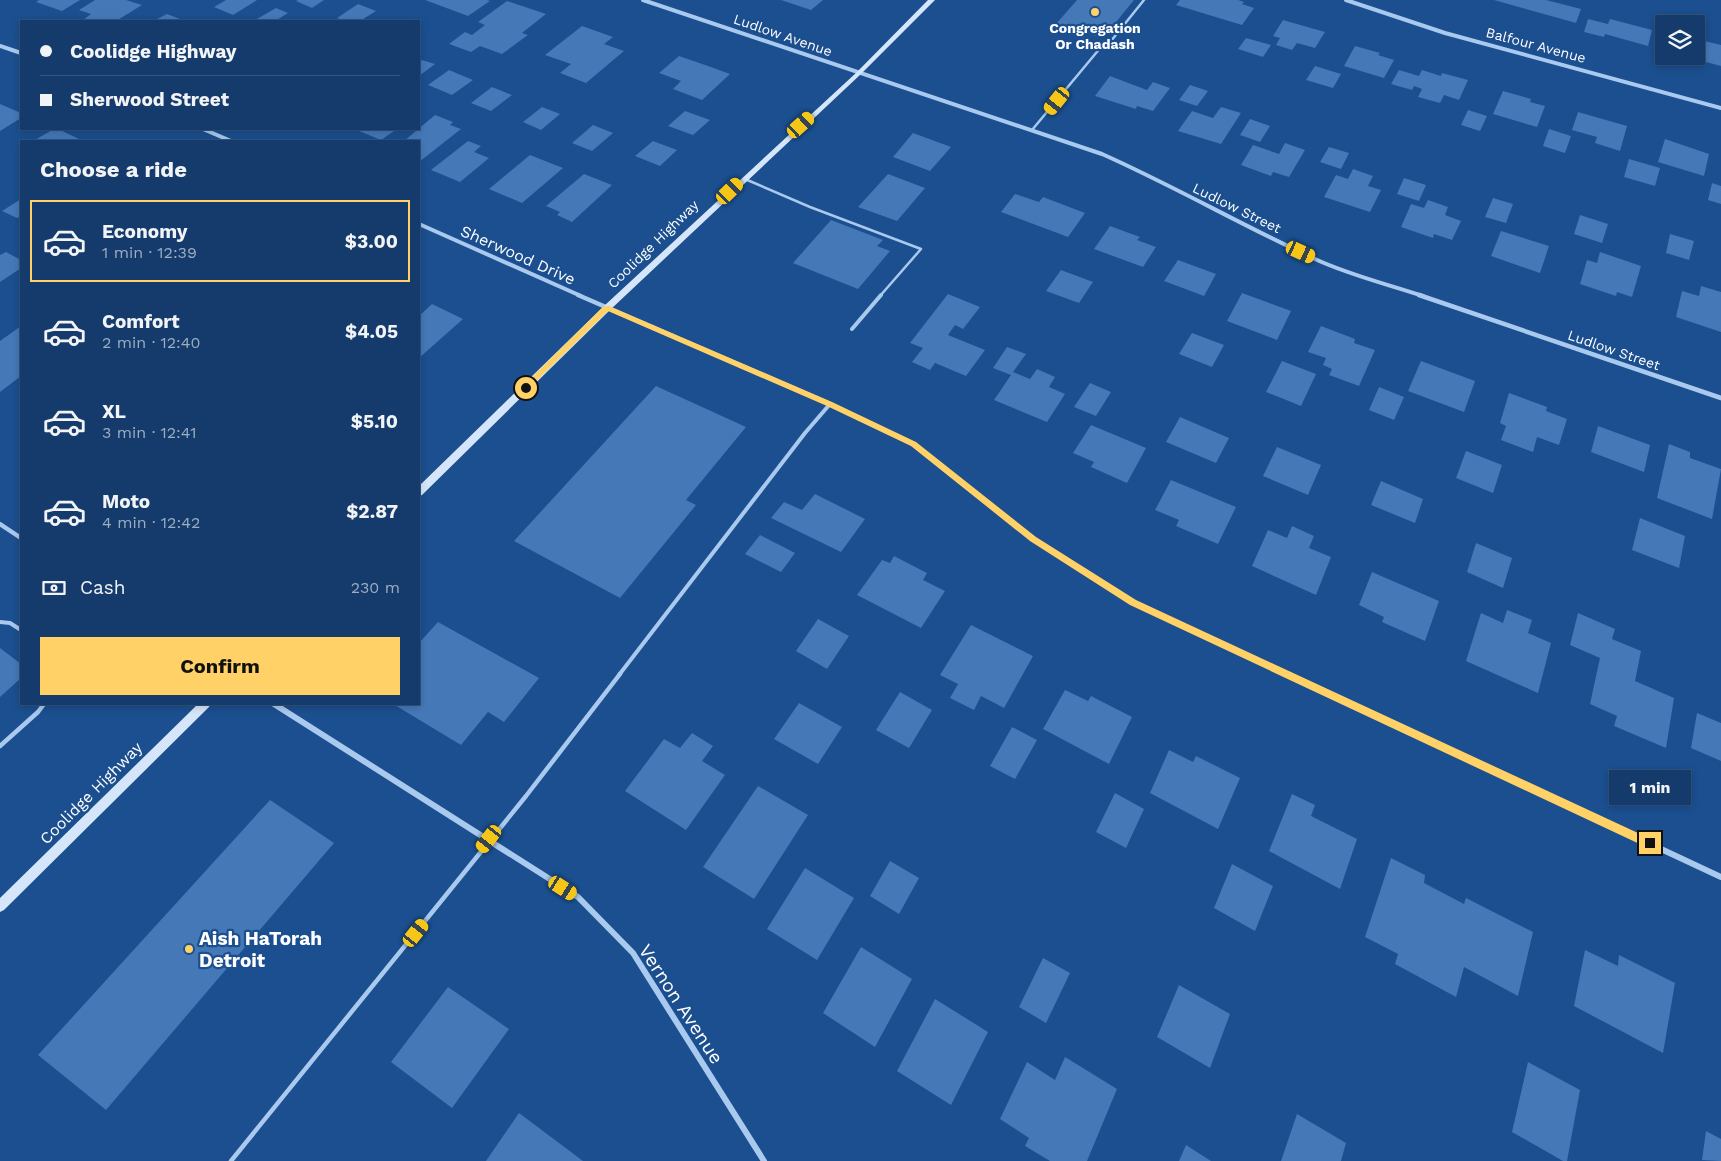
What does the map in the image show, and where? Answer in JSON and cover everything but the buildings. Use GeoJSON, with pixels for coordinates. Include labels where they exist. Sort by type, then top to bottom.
{"type":"FeatureCollection","features":[{"type":"Feature","properties":{"kind":"main road","name":"Coolidge Highway"},"geometry":{"type":"LineString","coordinates":[[420,491],[607,308],[744,178],[859,73],[932,0]]}},
{"type":"Feature","properties":{"kind":"main road","name":"Coolidge Highway"},"geometry":{"type":"LineString","coordinates":[[0,906],[204,705]]}},
{"type":"Feature","properties":{"kind":"street","name":"Ludlow Avenue"},"geometry":{"type":"LineString","coordinates":[[644,0],[859,73]]}},
{"type":"Feature","properties":{"kind":"street","name":"Balfour Avenue"},"geometry":{"type":"LineString","coordinates":[[1346,0],[1437,30],[1721,108]]}},
{"type":"Feature","properties":{"kind":"street"},"geometry":{"type":"LineString","coordinates":[[0,46],[20,53]]}},
{"type":"Feature","properties":{"kind":"street","name":"Ludlow Street"},"geometry":{"type":"LineString","coordinates":[[859,73],[1102,154],[1141,171],[1217,212],[1318,260],[1721,398]]}},
{"type":"Feature","properties":{"kind":"street"},"geometry":{"type":"LineString","coordinates":[[205,130],[229,140]]}},
{"type":"Feature","properties":{"kind":"street","name":"Sherwood Drive"},"geometry":{"type":"LineString","coordinates":[[420,224],[607,308],[830,404],[913,444],[1033,539],[1133,602],[1721,877]]}},
{"type":"Feature","properties":{"kind":"street"},"geometry":{"type":"LineString","coordinates":[[0,524],[20,537]]}},
{"type":"Feature","properties":{"kind":"street","name":"Vernon Avenue"},"geometry":{"type":"LineString","coordinates":[[276,705],[578,897],[633,953],[764,1161]]}},
{"type":"Feature","properties":{"kind":"lane"},"geometry":{"type":"LineString","coordinates":[[1032,130],[1101,48],[1111,41],[1144,0]]}},
{"type":"Feature","properties":{"kind":"lane"},"geometry":{"type":"LineString","coordinates":[[744,178],[810,207],[921,249],[852,329]]}},
{"type":"Feature","properties":{"kind":"lane"},"geometry":{"type":"LineString","coordinates":[[231,1161],[489,839],[526,796],[786,457],[830,404]]}},
{"type":"Feature","properties":{"kind":"lane"},"geometry":{"type":"LineString","coordinates":[[0,622],[10,623],[20,629]]}},
{"type":"Feature","properties":{"kind":"lane"},"geometry":{"type":"LineString","coordinates":[[0,746],[43,705]]}},
{"type":"Feature","properties":{"kind":"place","name":"Congregation Or Chadash"},"geometry":{"type":"Point","coordinates":[1095,12]}},
{"type":"Feature","properties":{"kind":"place","name":"Aish HaTorah Detroit"},"geometry":{"type":"Point","coordinates":[189,949]}},
{"type":"Feature","properties":{"kind":"route"},"geometry":{"type":"LineString","coordinates":[[526,388],[607,308],[830,404],[913,444],[1033,539],[1133,602],[1650,843]]}}]}
